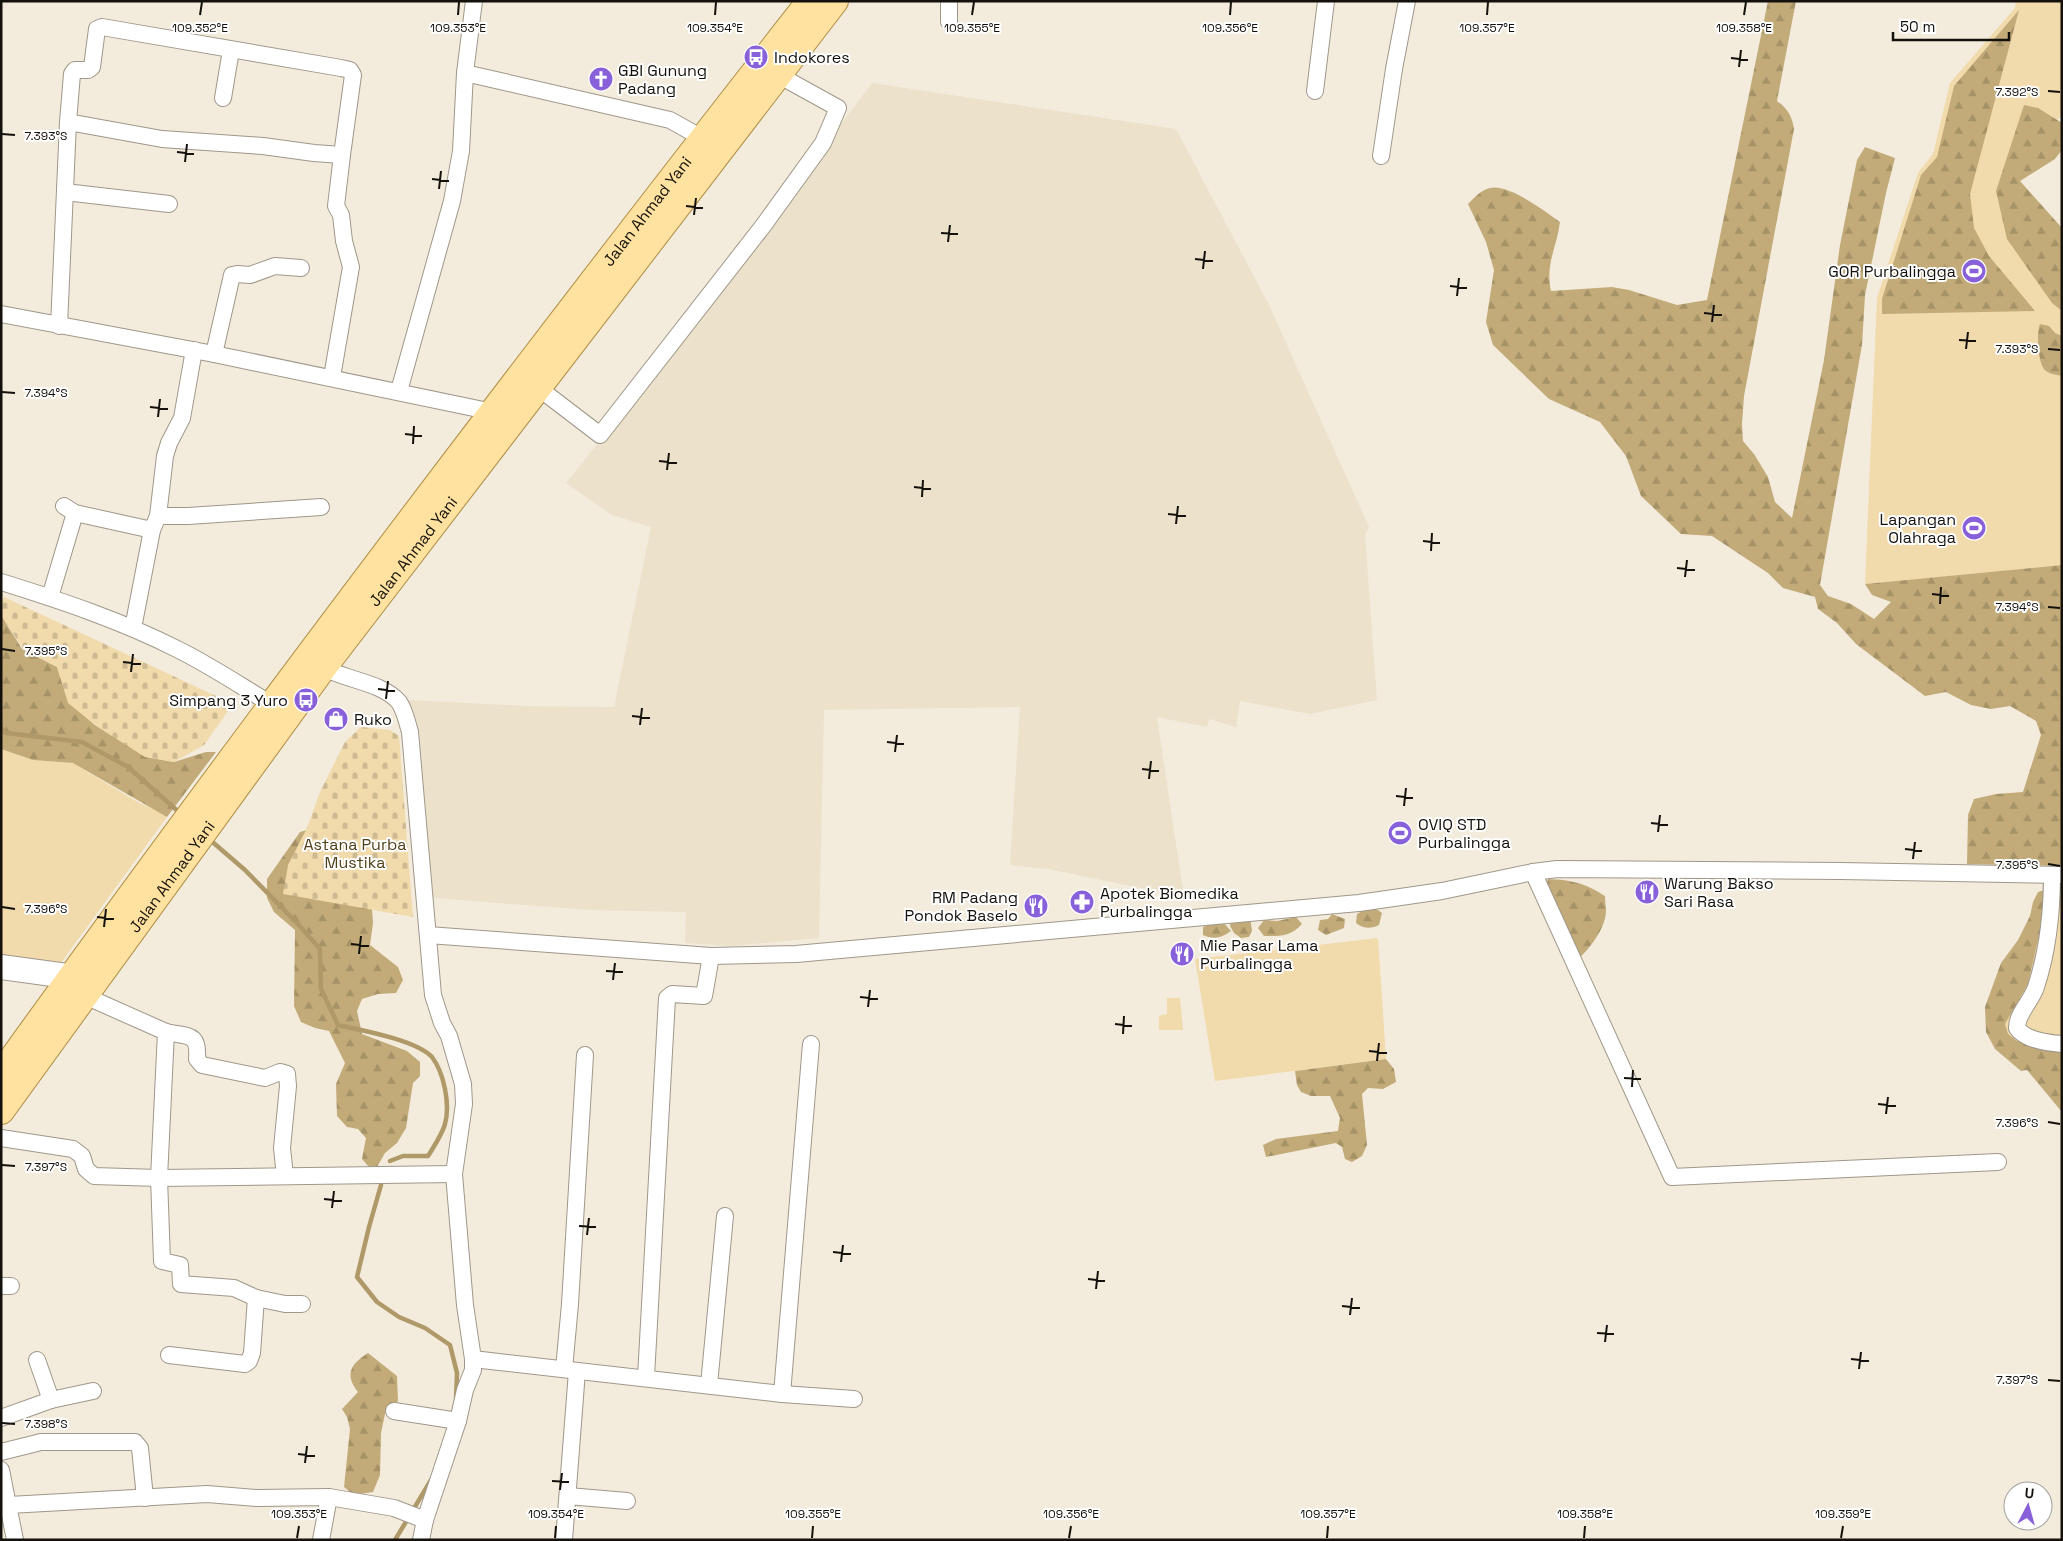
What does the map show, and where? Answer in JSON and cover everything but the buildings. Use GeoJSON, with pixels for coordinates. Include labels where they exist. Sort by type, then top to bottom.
{"type":"FeatureCollection","features":[{"type":"Feature","properties":{"kind":"main road","name":"Jalan Ahmad Yani"},"geometry":{"type":"LineString","coordinates":[[779,58],[810,1]]}},
{"type":"Feature","properties":{"kind":"main road","name":"Jalan Ahmad Yani"},"geometry":{"type":"LineString","coordinates":[[1,1111],[84,984],[191,830],[315,663],[529,381],[779,58],[835,1]]}},
{"type":"Feature","properties":{"kind":"main road","name":"Jalan Ahmad Yani"},"geometry":{"type":"LineString","coordinates":[[191,830],[271,704],[315,663],[493,412],[529,381]]}},
{"type":"Feature","properties":{"kind":"main road","name":"Jalan Ahmad Yani"},"geometry":{"type":"LineString","coordinates":[[1,1074],[84,984]]}},
{"type":"Feature","properties":{"kind":"street"},"geometry":{"type":"LineString","coordinates":[[399,391],[452,201],[460,151],[465,73],[474,1]]}},
{"type":"Feature","properties":{"kind":"street"},"geometry":{"type":"LineString","coordinates":[[949,1],[949,22]]}},
{"type":"Feature","properties":{"kind":"street"},"geometry":{"type":"LineString","coordinates":[[1316,91],[1326,1]]}},
{"type":"Feature","properties":{"kind":"street"},"geometry":{"type":"LineString","coordinates":[[1381,156],[1406,1]]}},
{"type":"Feature","properties":{"kind":"street"},"geometry":{"type":"LineString","coordinates":[[59,326],[68,122],[72,74],[75,70],[88,70],[92,67],[96,32],[99,28],[341,68],[352,72],[352,90],[336,206],[341,215],[351,276],[332,377]]}},
{"type":"Feature","properties":{"kind":"street"},"geometry":{"type":"LineString","coordinates":[[224,98],[231,50]]}},
{"type":"Feature","properties":{"kind":"street"},"geometry":{"type":"LineString","coordinates":[[529,381],[600,435],[728,272],[823,143],[838,108],[779,58]]}},
{"type":"Feature","properties":{"kind":"street"},"geometry":{"type":"LineString","coordinates":[[465,73],[670,120],[713,144]]}},
{"type":"Feature","properties":{"kind":"street"},"geometry":{"type":"LineString","coordinates":[[68,122],[162,139],[263,146],[314,154],[342,155]]}},
{"type":"Feature","properties":{"kind":"street"},"geometry":{"type":"LineString","coordinates":[[65,192],[169,204]]}},
{"type":"Feature","properties":{"kind":"street"},"geometry":{"type":"LineString","coordinates":[[214,354],[232,275],[250,275],[275,266],[301,268]]}},
{"type":"Feature","properties":{"kind":"street"},"geometry":{"type":"LineString","coordinates":[[1,314],[332,377],[493,412]]}},
{"type":"Feature","properties":{"kind":"street"},"geometry":{"type":"LineString","coordinates":[[133,628],[155,523],[165,456],[169,443],[182,418],[194,350]]}},
{"type":"Feature","properties":{"kind":"street"},"geometry":{"type":"LineString","coordinates":[[50,597],[70,509],[155,523],[188,516],[321,507]]}},
{"type":"Feature","properties":{"kind":"street"},"geometry":{"type":"LineString","coordinates":[[1,582],[50,597],[133,628],[180,651],[271,704]]}},
{"type":"Feature","properties":{"kind":"street"},"geometry":{"type":"LineString","coordinates":[[315,663],[379,688],[399,703],[404,712],[410,732],[433,995],[442,1023],[449,1036],[463,1084],[464,1104],[454,1174],[465,1305],[473,1370],[453,1420],[421,1518],[421,1540]]}},
{"type":"Feature","properties":{"kind":"street"},"geometry":{"type":"LineString","coordinates":[[428,935],[711,956],[796,954],[1349,904],[1442,891],[1557,869],[2057,875],[2048,940],[2036,986],[2030,1001],[2018,1016],[2017,1028],[2020,1033],[2026,1036],[2062,1044]]}},
{"type":"Feature","properties":{"kind":"street"},"geometry":{"type":"LineString","coordinates":[[1534,872],[1672,1177],[1998,1162]]}},
{"type":"Feature","properties":{"kind":"street"},"geometry":{"type":"LineString","coordinates":[[646,1377],[667,998],[672,994],[704,996],[711,956]]}},
{"type":"Feature","properties":{"kind":"street"},"geometry":{"type":"LineString","coordinates":[[1,967],[84,984],[166,1032],[190,1037],[196,1041],[198,1048],[197,1059],[202,1065],[265,1078],[280,1072],[287,1074],[288,1086],[282,1148],[285,1176]]}},
{"type":"Feature","properties":{"kind":"street"},"geometry":{"type":"LineString","coordinates":[[166,1032],[159,1178],[162,1261],[180,1265],[181,1284],[234,1288],[256,1298],[285,1304],[302,1304]]}},
{"type":"Feature","properties":{"kind":"street"},"geometry":{"type":"LineString","coordinates":[[782,1394],[811,1044]]}},
{"type":"Feature","properties":{"kind":"street"},"geometry":{"type":"LineString","coordinates":[[564,1540],[568,1496],[571,1370],[570,1304],[585,1055]]}},
{"type":"Feature","properties":{"kind":"street"},"geometry":{"type":"LineString","coordinates":[[1,1138],[73,1149],[82,1156],[86,1169],[94,1176],[159,1178],[372,1173],[454,1174]]}},
{"type":"Feature","properties":{"kind":"street"},"geometry":{"type":"LineString","coordinates":[[709,1385],[725,1216]]}},
{"type":"Feature","properties":{"kind":"street"},"geometry":{"type":"LineString","coordinates":[[169,1355],[245,1364],[249,1361],[252,1353],[256,1298]]}},
{"type":"Feature","properties":{"kind":"street"},"geometry":{"type":"LineString","coordinates":[[473,1359],[646,1377],[782,1394],[854,1399]]}},
{"type":"Feature","properties":{"kind":"street"},"geometry":{"type":"LineString","coordinates":[[36,1360],[51,1400]]}},
{"type":"Feature","properties":{"kind":"street"},"geometry":{"type":"LineString","coordinates":[[1,1418],[51,1400],[93,1391]]}},
{"type":"Feature","properties":{"kind":"street"},"geometry":{"type":"LineString","coordinates":[[394,1411],[453,1420]]}},
{"type":"Feature","properties":{"kind":"street"},"geometry":{"type":"LineString","coordinates":[[1,1452],[41,1442],[135,1442],[140,1448],[145,1498]]}},
{"type":"Feature","properties":{"kind":"street"},"geometry":{"type":"LineString","coordinates":[[1,1470],[15,1540]]}},
{"type":"Feature","properties":{"kind":"street"},"geometry":{"type":"LineString","coordinates":[[9,1505],[208,1494],[257,1498],[329,1497],[394,1508],[421,1518]]}},
{"type":"Feature","properties":{"kind":"street"},"geometry":{"type":"LineString","coordinates":[[568,1496],[627,1501]]}},
{"type":"Feature","properties":{"kind":"street"},"geometry":{"type":"LineString","coordinates":[[321,1540],[329,1497]]}},
{"type":"Feature","properties":{"kind":"shaded area"},"geometry":{"type":"Polygon","coordinates":[[[872,83],[1176,129],[1269,305],[1369,527],[1365,534],[1377,700],[1310,714],[1240,701],[1236,727],[1209,719],[1207,727],[1157,717],[1184,897],[1048,869],[1010,865],[1020,707],[824,710],[819,938],[731,946],[685,943],[686,912],[589,910],[433,898],[408,700],[526,706],[614,707],[651,527],[612,515],[566,483],[636,396],[872,83]]]}},
{"type":"Feature","properties":{"kind":"green space"},"geometry":{"type":"Polygon","coordinates":[[[1768,1],[1796,1],[1777,101],[1789,113],[1794,129],[1744,396],[1743,441],[1754,454],[1768,477],[1775,502],[1792,518],[1824,360],[1840,245],[1857,160],[1865,147],[1895,158],[1865,295],[1862,345],[1820,585],[1828,596],[1851,604],[1874,619],[1891,602],[1872,595],[1865,584],[2062,565],[2062,866],[1967,864],[1968,815],[1974,799],[1996,794],[2023,792],[2041,735],[2036,721],[2010,706],[1991,709],[1971,705],[1946,692],[1925,696],[1856,644],[1837,623],[1818,609],[1815,597],[1783,588],[1768,573],[1712,536],[1681,534],[1641,496],[1626,456],[1600,422],[1549,399],[1493,345],[1486,322],[1494,270],[1486,242],[1468,204],[1481,192],[1490,188],[1507,190],[1516,194],[1560,222],[1550,264],[1551,291],[1612,287],[1629,290],[1677,305],[1707,300],[1768,1]]]}},
{"type":"Feature","properties":{"kind":"green space","name":"GOR Purbalingga"},"geometry":{"type":"Polygon","coordinates":[[[2016,1],[2062,1],[2062,115],[2000,177],[2062,244],[2062,565],[1865,584],[1877,298],[1918,173],[1933,154],[1950,83],[2015,8],[2016,1]]]}},
{"type":"Feature","properties":{"kind":"green space"},"geometry":{"type":"Polygon","coordinates":[[[2019,10],[1970,194],[1974,228],[1989,256],[2035,311],[1882,314],[1882,299],[1921,175],[1937,157],[1954,86],[2019,10]]]}},
{"type":"Feature","properties":{"kind":"green space"},"geometry":{"type":"Polygon","coordinates":[[[2024,105],[2038,108],[2062,123],[2062,150],[2055,159],[2020,181],[2062,228],[2062,311],[2052,303],[2007,239],[1996,191],[2024,105]]]}},
{"type":"Feature","properties":{"kind":"green space"},"geometry":{"type":"Polygon","coordinates":[[[2040,324],[2049,326],[2055,333],[2062,336],[2062,376],[2049,373],[2043,368],[2039,349],[2038,334],[2040,324]]]}},
{"type":"Feature","properties":{"kind":"green space"},"geometry":{"type":"Polygon","coordinates":[[[4,597],[233,704],[204,745],[174,762],[145,757],[98,727],[68,703],[57,667],[23,649],[1,615],[1,603],[4,597]]]}},
{"type":"Feature","properties":{"kind":"green space"},"geometry":{"type":"Polygon","coordinates":[[[1,615],[22,649],[57,667],[69,703],[95,725],[146,757],[174,762],[206,752],[216,752],[167,817],[73,763],[33,760],[1,749],[1,615]]]}},
{"type":"Feature","properties":{"kind":"green space","name":"Astana Purba Mustika"},"geometry":{"type":"Polygon","coordinates":[[[361,727],[390,730],[399,736],[413,917],[283,894],[288,865],[307,828],[320,792],[345,742],[361,727]]]}},
{"type":"Feature","properties":{"kind":"green space"},"geometry":{"type":"Polygon","coordinates":[[[1,749],[33,760],[73,763],[139,803],[162,812],[167,817],[60,964],[1,955],[1,749]]]}},
{"type":"Feature","properties":{"kind":"green space"},"geometry":{"type":"Polygon","coordinates":[[[318,827],[371,895],[373,923],[370,945],[398,967],[403,980],[396,993],[378,994],[362,999],[357,1011],[362,1034],[407,1051],[420,1062],[420,1076],[413,1083],[406,1128],[397,1143],[385,1153],[377,1167],[369,1167],[362,1159],[366,1138],[358,1129],[347,1127],[337,1116],[336,1084],[345,1063],[329,1031],[301,1022],[294,1006],[295,930],[274,912],[267,898],[267,879],[300,832],[318,827]]]}},
{"type":"Feature","properties":{"kind":"green space"},"geometry":{"type":"Polygon","coordinates":[[[1548,879],[1578,883],[1605,896],[1605,919],[1598,935],[1587,950],[1569,966],[1540,908],[1548,879]]]}},
{"type":"Feature","properties":{"kind":"green space"},"geometry":{"type":"Polygon","coordinates":[[[2044,890],[2047,899],[2028,984],[2005,1024],[2008,1034],[2017,1041],[2062,1040],[2062,1112],[2027,1070],[2021,1071],[1995,1049],[1986,1032],[1985,1007],[2001,963],[2018,940],[2030,916],[2033,902],[2038,892],[2044,890]]]}},
{"type":"Feature","properties":{"kind":"green space"},"geometry":{"type":"Polygon","coordinates":[[[2042,896],[2062,896],[2062,1090],[2000,1041],[2005,986],[2042,896]]]}},
{"type":"Feature","properties":{"kind":"green space"},"geometry":{"type":"Polygon","coordinates":[[[1367,908],[1375,908],[1382,913],[1379,925],[1368,928],[1356,923],[1357,914],[1367,908]]]}},
{"type":"Feature","properties":{"kind":"green space"},"geometry":{"type":"Polygon","coordinates":[[[1332,914],[1345,919],[1344,928],[1326,935],[1318,930],[1320,920],[1328,919],[1332,914]]]}},
{"type":"Feature","properties":{"kind":"green space"},"geometry":{"type":"Polygon","coordinates":[[[1232,916],[1250,916],[1252,931],[1249,937],[1241,938],[1234,933],[1230,926],[1232,916]]]}},
{"type":"Feature","properties":{"kind":"green space"},"geometry":{"type":"Polygon","coordinates":[[[1296,917],[1302,924],[1289,934],[1264,936],[1258,928],[1264,920],[1277,921],[1296,917]]]}},
{"type":"Feature","properties":{"kind":"green space"},"geometry":{"type":"Polygon","coordinates":[[[1221,920],[1231,931],[1217,938],[1203,935],[1203,927],[1221,920]]]}},
{"type":"Feature","properties":{"kind":"green space"},"geometry":{"type":"Polygon","coordinates":[[[1378,938],[1386,1059],[1215,1081],[1195,959],[1378,938]]]}},
{"type":"Feature","properties":{"kind":"green space"},"geometry":{"type":"Polygon","coordinates":[[[1167,998],[1180,998],[1183,1030],[1159,1030],[1159,1016],[1167,1014],[1167,998]]]}},
{"type":"Feature","properties":{"kind":"green space"},"geometry":{"type":"Polygon","coordinates":[[[1386,1059],[1394,1069],[1396,1082],[1383,1089],[1368,1088],[1362,1094],[1367,1145],[1362,1156],[1352,1162],[1345,1159],[1342,1147],[1336,1143],[1266,1157],[1263,1145],[1276,1139],[1338,1131],[1340,1118],[1330,1096],[1311,1096],[1301,1092],[1297,1085],[1295,1071],[1386,1059]]]}},
{"type":"Feature","properties":{"kind":"green space"},"geometry":{"type":"Polygon","coordinates":[[[368,1353],[397,1376],[398,1401],[385,1414],[381,1433],[380,1475],[373,1492],[354,1495],[344,1487],[350,1429],[347,1417],[342,1409],[358,1392],[351,1380],[351,1370],[357,1361],[368,1353]]]}},
{"type":"Feature","properties":{"kind":"waterway"},"geometry":{"type":"LineString","coordinates":[[1,728],[6,733],[82,742],[128,767],[181,814]]}},
{"type":"Feature","properties":{"kind":"waterway"},"geometry":{"type":"LineString","coordinates":[[209,839],[245,870],[320,949],[321,989],[338,1025],[401,1041],[424,1051],[434,1060],[443,1081],[447,1100],[445,1125],[442,1132],[428,1156],[403,1156],[390,1161]]}},
{"type":"Feature","properties":{"kind":"waterway"},"geometry":{"type":"LineString","coordinates":[[381,1185],[357,1277],[377,1302],[399,1317],[425,1328],[450,1345],[457,1373],[456,1399]]}},
{"type":"Feature","properties":{"kind":"waterway"},"geometry":{"type":"LineString","coordinates":[[395,1540],[431,1480]]}},
{"type":"Feature","properties":{"kind":"place","name":"Indokores"},"geometry":{"type":"Point","coordinates":[756,57]}},
{"type":"Feature","properties":{"kind":"place","name":"GBI Gunung Padang"},"geometry":{"type":"Point","coordinates":[601,79]}},
{"type":"Feature","properties":{"kind":"place","name":"GOR Purbalingga"},"geometry":{"type":"Point","coordinates":[1974,271]}},
{"type":"Feature","properties":{"kind":"place","name":"Lapangan Olahraga"},"geometry":{"type":"Point","coordinates":[1974,528]}},
{"type":"Feature","properties":{"kind":"place","name":"Simpang 3 Yuro"},"geometry":{"type":"Point","coordinates":[306,700]}},
{"type":"Feature","properties":{"kind":"place","name":"Ruko"},"geometry":{"type":"Point","coordinates":[336,719]}},
{"type":"Feature","properties":{"kind":"place","name":"OVIQ STD Purbalingga"},"geometry":{"type":"Point","coordinates":[1400,833]}},
{"type":"Feature","properties":{"kind":"place","name":"Warung Bakso Sari Rasa"},"geometry":{"type":"Point","coordinates":[1647,892]}},
{"type":"Feature","properties":{"kind":"place","name":"Apotek Biomedika Purbalingga"},"geometry":{"type":"Point","coordinates":[1082,902]}},
{"type":"Feature","properties":{"kind":"place","name":"RM Padang Pondok Baselo"},"geometry":{"type":"Point","coordinates":[1036,906]}},
{"type":"Feature","properties":{"kind":"place","name":"Mie Pasar Lama Purbalingga"},"geometry":{"type":"Point","coordinates":[1182,954]}}]}
